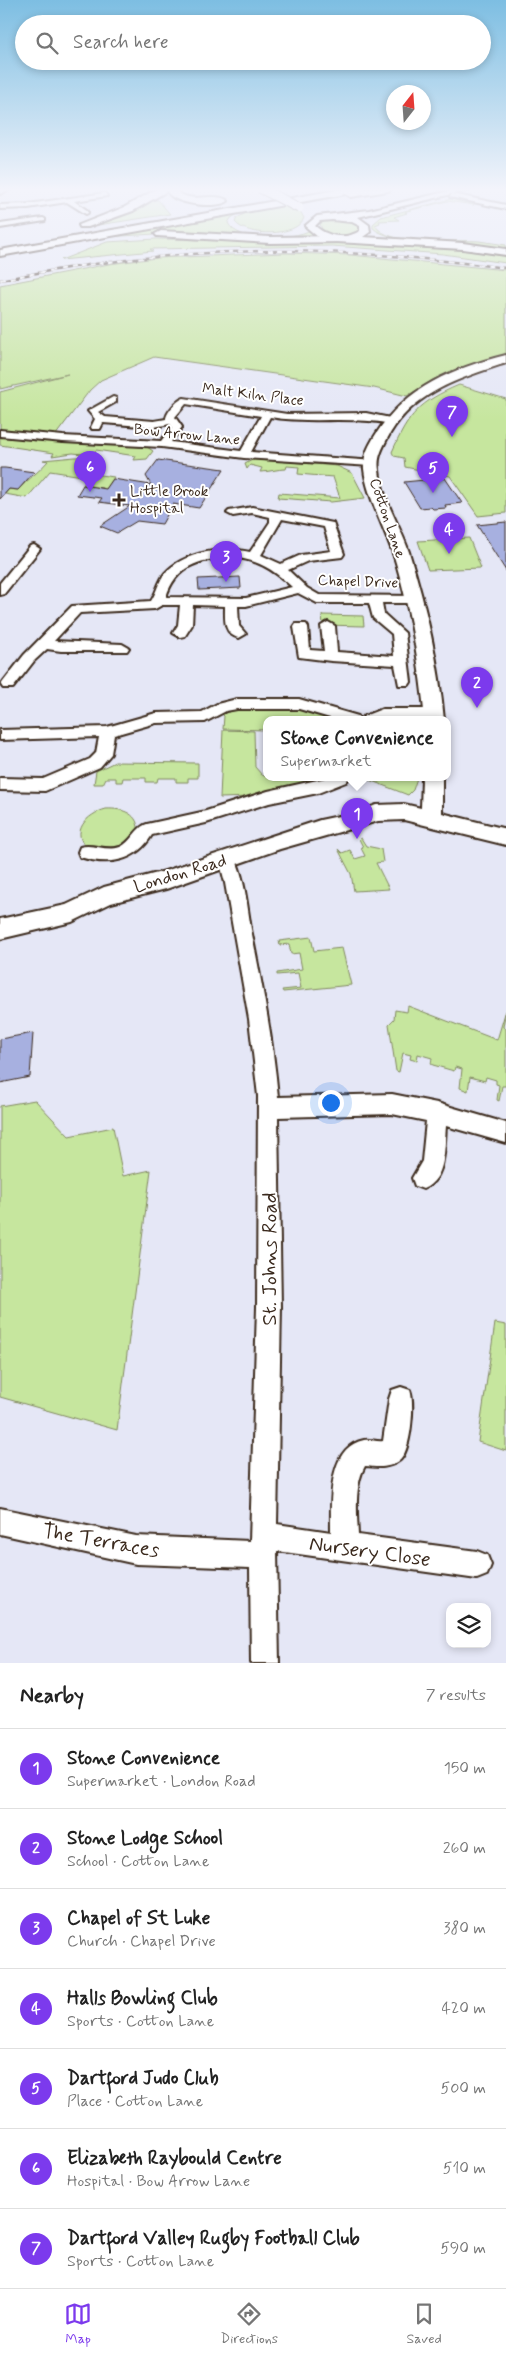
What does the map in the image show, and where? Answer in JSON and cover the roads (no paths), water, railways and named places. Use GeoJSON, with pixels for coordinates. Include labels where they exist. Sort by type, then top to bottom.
{"type":"FeatureCollection","features":[{"type":"Feature","properties":{"kind":"main road","name":"Cotton Lane"},"geometry":{"type":"LineString","coordinates":[[434,716],[414,599],[398,544],[375,483],[371,463],[377,446],[391,420],[401,407],[424,391],[447,380],[506,360]]}},
{"type":"Feature","properties":{"kind":"main road"},"geometry":{"type":"LineString","coordinates":[[432,781],[430,817],[506,836]]}},
{"type":"Feature","properties":{"kind":"main road","name":"London Road"},"geometry":{"type":"LineString","coordinates":[[0,929],[72,913],[100,911],[143,895],[166,880],[310,831],[361,819],[378,825],[406,824],[430,817]]}},
{"type":"Feature","properties":{"kind":"street","name":"Malt Kiln Place"},"geometry":{"type":"LineString","coordinates":[[173,399],[288,417],[349,414],[391,420]]}},
{"type":"Feature","properties":{"kind":"street"},"geometry":{"type":"LineString","coordinates":[[100,420],[93,410],[113,400]]}},
{"type":"Feature","properties":{"kind":"street","name":"Malt Kiln Place"},"geometry":{"type":"LineString","coordinates":[[164,444],[176,428],[170,417],[184,401]]}},
{"type":"Feature","properties":{"kind":"street"},"geometry":{"type":"LineString","coordinates":[[244,455],[267,414]]}},
{"type":"Feature","properties":{"kind":"street"},"geometry":{"type":"LineString","coordinates":[[100,420],[154,424],[171,421]]}},
{"type":"Feature","properties":{"kind":"street"},"geometry":{"type":"LineString","coordinates":[[89,440],[100,420]]}},
{"type":"Feature","properties":{"kind":"street","name":"Bow Arrow Lane"},"geometry":{"type":"LineString","coordinates":[[0,433],[164,444],[244,455],[371,463]]}},
{"type":"Feature","properties":{"kind":"street"},"geometry":{"type":"LineString","coordinates":[[233,512],[252,510],[329,525],[338,553],[305,558],[280,569]]}},
{"type":"Feature","properties":{"kind":"street"},"geometry":{"type":"LineString","coordinates":[[253,557],[276,522],[276,515]]}},
{"type":"Feature","properties":{"kind":"street"},"geometry":{"type":"LineString","coordinates":[[0,591],[34,549]]}},
{"type":"Feature","properties":{"kind":"street","name":"Chapel Drive"},"geometry":{"type":"LineString","coordinates":[[159,601],[166,580],[174,571],[187,563],[212,556],[232,555],[253,557],[280,569],[300,589],[308,595],[319,599],[414,599]]}},
{"type":"Feature","properties":{"kind":"street"},"geometry":{"type":"LineString","coordinates":[[8,685],[29,658],[77,609],[150,606],[159,601],[252,602],[300,589]]}},
{"type":"Feature","properties":{"kind":"street"},"geometry":{"type":"LineString","coordinates":[[375,599],[378,615],[398,632],[404,682]]}},
{"type":"Feature","properties":{"kind":"street"},"geometry":{"type":"LineString","coordinates":[[180,633],[185,625],[187,602]]}},
{"type":"Feature","properties":{"kind":"street"},"geometry":{"type":"LineString","coordinates":[[231,602],[232,627],[239,634]]}},
{"type":"Feature","properties":{"kind":"street"},"geometry":{"type":"LineString","coordinates":[[328,626],[331,657]]}},
{"type":"Feature","properties":{"kind":"street"},"geometry":{"type":"LineString","coordinates":[[301,627],[304,654],[402,661]]}},
{"type":"Feature","properties":{"kind":"street"},"geometry":{"type":"LineString","coordinates":[[44,644],[62,647],[122,648]]}},
{"type":"Feature","properties":{"kind":"street"},"geometry":{"type":"LineString","coordinates":[[0,735],[107,732],[156,718],[205,717],[224,706],[237,704],[299,704],[340,716]]}},
{"type":"Feature","properties":{"kind":"street"},"geometry":{"type":"LineString","coordinates":[[378,716],[382,714],[417,716]]}},
{"type":"Feature","properties":{"kind":"street"},"geometry":{"type":"LineString","coordinates":[[0,784],[45,785],[95,763],[102,759],[105,753],[107,732]]}},
{"type":"Feature","properties":{"kind":"street"},"geometry":{"type":"LineString","coordinates":[[86,852],[106,857],[121,854],[136,844],[147,830],[206,817],[268,797],[318,787],[333,781]]}},
{"type":"Feature","properties":{"kind":"street","name":"St. Johns Road"},"geometry":{"type":"LineString","coordinates":[[227,859],[234,883],[259,1019],[268,1085],[270,1307],[263,1546],[264,1663]]}},
{"type":"Feature","properties":{"kind":"street"},"geometry":{"type":"LineString","coordinates":[[268,1107],[392,1104],[437,1113],[506,1133]]}},
{"type":"Feature","properties":{"kind":"street"},"geometry":{"type":"LineString","coordinates":[[422,1178],[432,1165],[437,1113]]}},
{"type":"Feature","properties":{"kind":"street"},"geometry":{"type":"LineString","coordinates":[[344,1547],[348,1469],[353,1459],[362,1453],[386,1456],[392,1452],[395,1446],[401,1399]]}},
{"type":"Feature","properties":{"kind":"street","name":"The Terraces"},"geometry":{"type":"LineString","coordinates":[[0,1521],[136,1550],[263,1546]]}},
{"type":"Feature","properties":{"kind":"street","name":"Nursery Close"},"geometry":{"type":"LineString","coordinates":[[263,1546],[344,1547],[477,1565]]}},
{"type":"Feature","properties":{"kind":"railway"},"geometry":{"type":"LineString","coordinates":[[0,280],[82,266]]}},
{"type":"Feature","properties":{"kind":"railway"},"geometry":{"type":"LineString","coordinates":[[484,266],[506,268]]}},
{"type":"Feature","properties":{"kind":"place","name":"Dartford Valley Rugby Football Club"},"geometry":{"type":"Point","coordinates":[452,437]}},
{"type":"Feature","properties":{"kind":"place","name":"Elizabeth Raybould Centre"},"geometry":{"type":"Point","coordinates":[90,492]}},
{"type":"Feature","properties":{"kind":"place","name":"Dartford Judo Club"},"geometry":{"type":"Point","coordinates":[433,493]}},
{"type":"Feature","properties":{"kind":"place","name":"Little Brook Hospital"},"geometry":{"type":"Point","coordinates":[119,500]}},
{"type":"Feature","properties":{"kind":"place","name":"Halls Bowling Club"},"geometry":{"type":"Point","coordinates":[449,554]}},
{"type":"Feature","properties":{"kind":"place","name":"Chapel of St Luke"},"geometry":{"type":"Point","coordinates":[226,582]}},
{"type":"Feature","properties":{"kind":"place","name":"Stone Lodge School"},"geometry":{"type":"Point","coordinates":[477,708]}},
{"type":"Feature","properties":{"kind":"place","name":"Stone Convenience"},"geometry":{"type":"Point","coordinates":[357,839]}}]}
